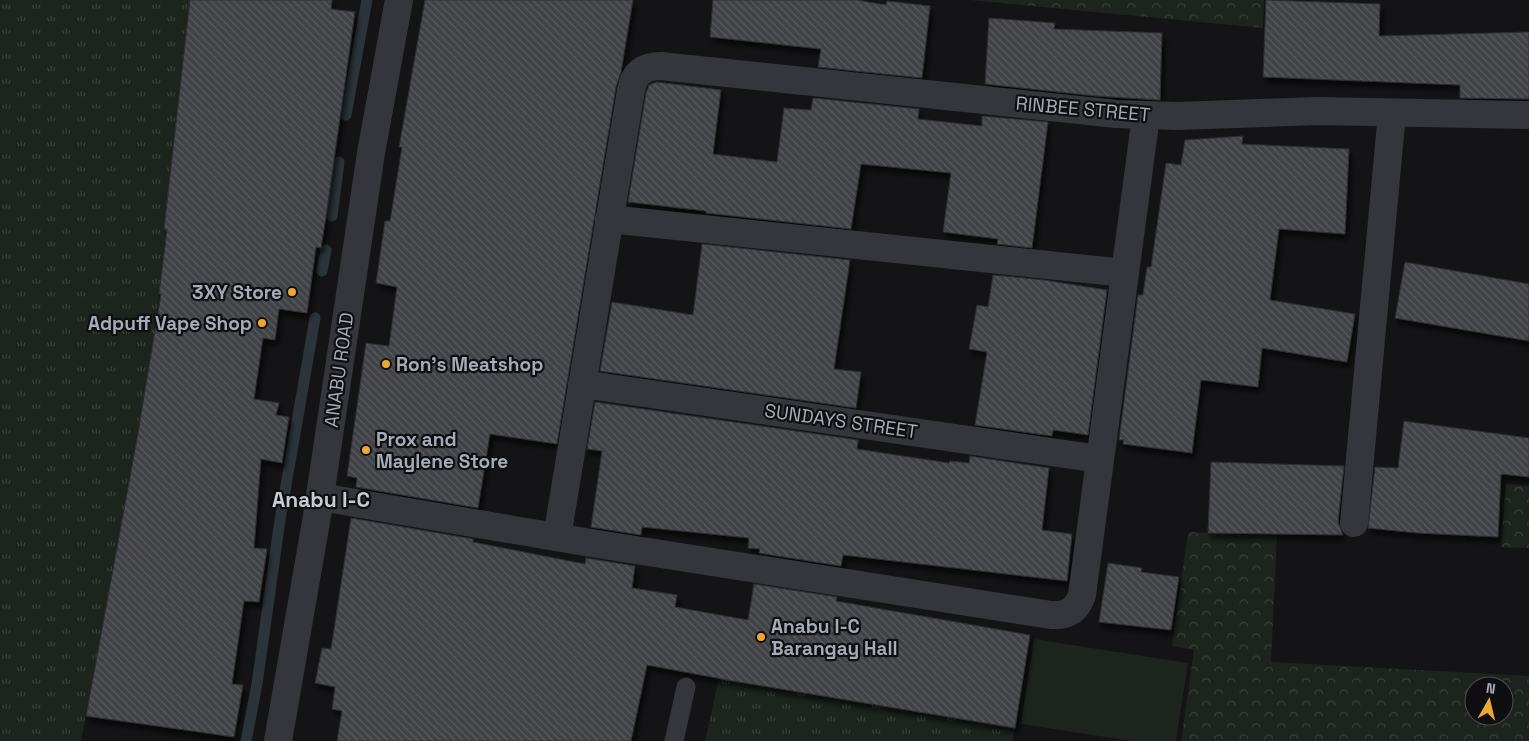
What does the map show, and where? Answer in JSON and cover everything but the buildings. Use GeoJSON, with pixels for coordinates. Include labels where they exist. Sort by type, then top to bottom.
{"type":"FeatureCollection","features":[{"type":"Feature","properties":{"kind":"street","name":"ANABU ROAD"},"geometry":{"type":"LineString","coordinates":[[278,741],[320,497],[371,153],[399,0]]}},
{"type":"Feature","properties":{"kind":"street","name":"RINBEE STREET"},"geometry":{"type":"LineString","coordinates":[[609,219],[633,80],[640,71],[649,66],[1146,116],[1318,111],[1529,116]]}},
{"type":"Feature","properties":{"kind":"street"},"geometry":{"type":"LineString","coordinates":[[1354,523],[1392,113]]}},
{"type":"Feature","properties":{"kind":"street"},"geometry":{"type":"LineString","coordinates":[[320,497],[557,537],[1051,616],[1062,616],[1078,604],[1082,594],[1146,116]]}},
{"type":"Feature","properties":{"kind":"street"},"geometry":{"type":"LineString","coordinates":[[557,537],[609,219],[1125,273]]}},
{"type":"Feature","properties":{"kind":"street","name":"SUNDAYS STREET"},"geometry":{"type":"LineString","coordinates":[[582,384],[1099,459]]}},
{"type":"Feature","properties":{"kind":"lane"},"geometry":{"type":"LineString","coordinates":[[674,741],[686,687]]}},
{"type":"Feature","properties":{"kind":"green space"},"geometry":{"type":"Polygon","coordinates":[[[0,0],[197,0],[185,45],[164,229],[168,230],[156,323],[137,439],[81,741],[0,741],[0,0]]]}},
{"type":"Feature","properties":{"kind":"green space"},"geometry":{"type":"Polygon","coordinates":[[[970,0],[1264,0],[1263,28],[970,0]]]}},
{"type":"Feature","properties":{"kind":"green space"},"geometry":{"type":"Polygon","coordinates":[[[1506,484],[1529,486],[1529,548],[1501,547],[1506,484]]]}},
{"type":"Feature","properties":{"kind":"green space"},"geometry":{"type":"Polygon","coordinates":[[[1188,532],[1277,536],[1271,662],[1529,676],[1529,741],[1181,741],[1194,650],[1172,646],[1188,532]]]}},
{"type":"Feature","properties":{"kind":"green space"},"geometry":{"type":"Polygon","coordinates":[[[1034,639],[1188,663],[1176,741],[1132,741],[1021,724],[1034,639]]]}},
{"type":"Feature","properties":{"kind":"green space"},"geometry":{"type":"Polygon","coordinates":[[[719,678],[1015,728],[1012,741],[705,741],[719,678]]]}},
{"type":"Feature","properties":{"kind":"waterway"},"geometry":{"type":"LineString","coordinates":[[346,115],[367,0]]}},
{"type":"Feature","properties":{"kind":"waterway"},"geometry":{"type":"LineString","coordinates":[[332,216],[339,162]]}},
{"type":"Feature","properties":{"kind":"waterway"},"geometry":{"type":"LineString","coordinates":[[322,271],[326,250]]}},
{"type":"Feature","properties":{"kind":"waterway"},"geometry":{"type":"LineString","coordinates":[[246,741],[257,684],[280,520],[315,318]]}},
{"type":"Feature","properties":{"kind":"place","name":"3XY Store"},"geometry":{"type":"Point","coordinates":[292,292]}},
{"type":"Feature","properties":{"kind":"place","name":"Adpuff Vape Shop"},"geometry":{"type":"Point","coordinates":[262,323]}},
{"type":"Feature","properties":{"kind":"place","name":"Ron's Meatshop"},"geometry":{"type":"Point","coordinates":[386,364]}},
{"type":"Feature","properties":{"kind":"place","name":"Prox and Maylene Store"},"geometry":{"type":"Point","coordinates":[366,450]}},
{"type":"Feature","properties":{"kind":"place","name":"Anabu I-C Barangay Hall"},"geometry":{"type":"Point","coordinates":[761,637]}},
{"type":"Feature","properties":{"kind":"district","name":"Anabu I-C"},"geometry":{"type":"Point","coordinates":[321,499]}}]}
